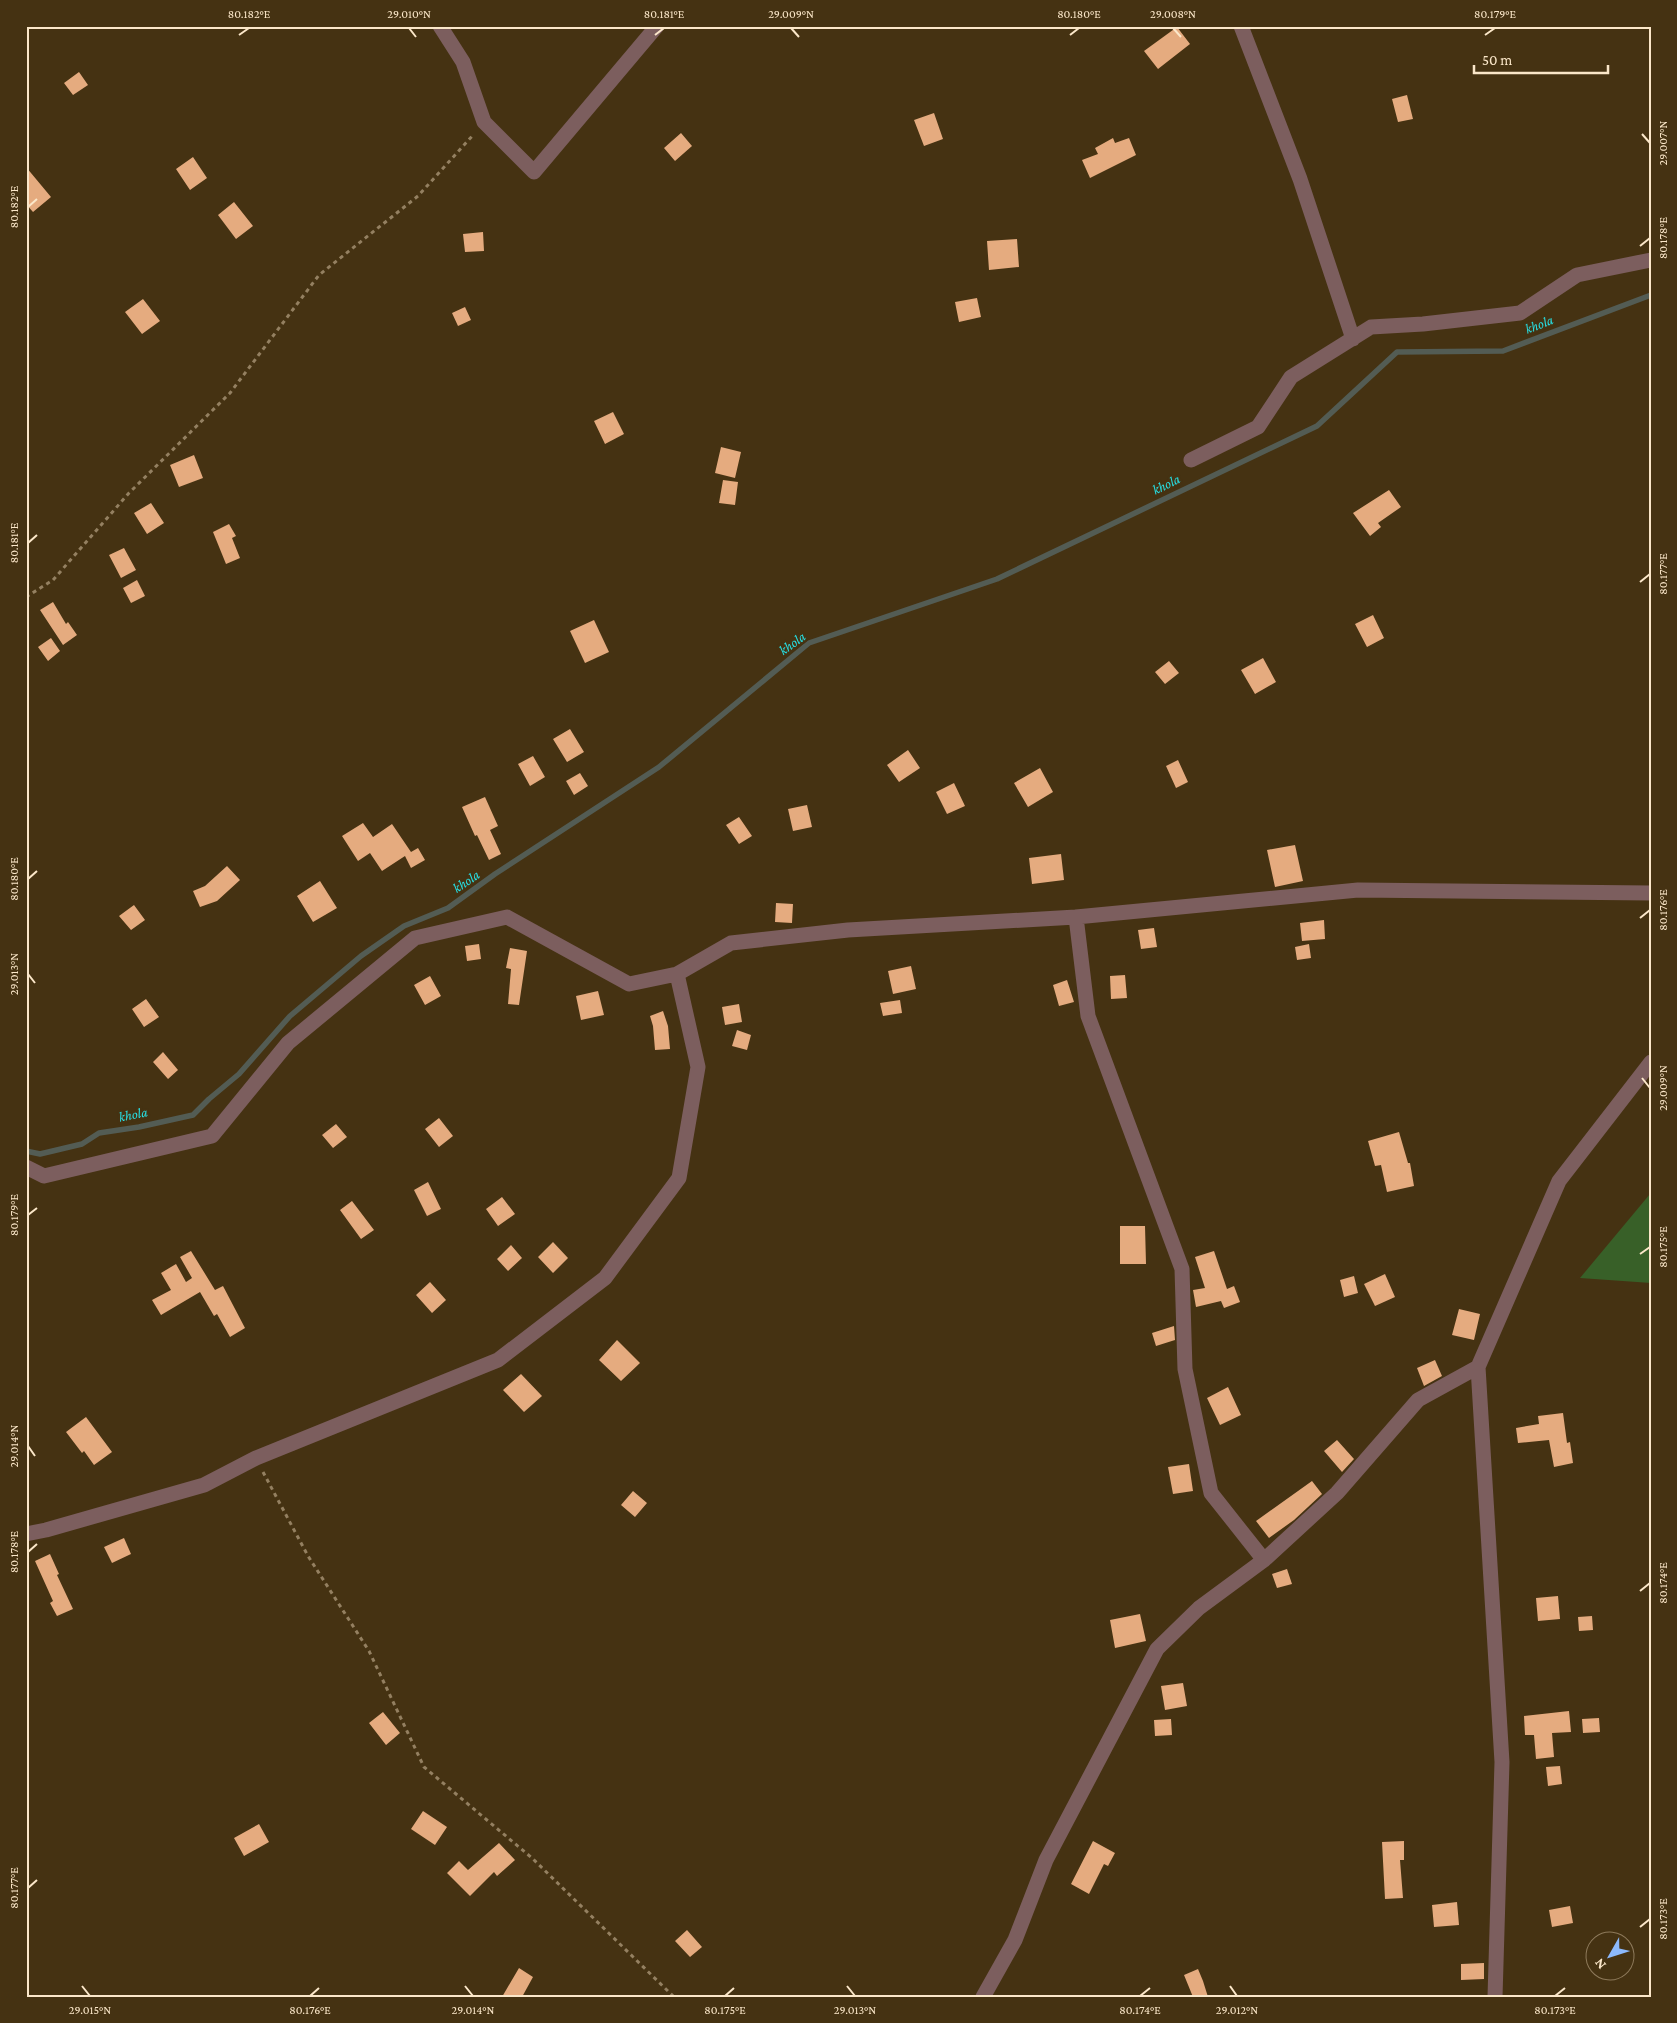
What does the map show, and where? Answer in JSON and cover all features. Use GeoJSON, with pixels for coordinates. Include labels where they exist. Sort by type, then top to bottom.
{"type":"FeatureCollection","features":[{"type":"Feature","properties":{"kind":"street"},"geometry":{"type":"LineString","coordinates":[[440,26],[463,62],[484,122],[534,172],[657,26]]}},
{"type":"Feature","properties":{"kind":"street"},"geometry":{"type":"LineString","coordinates":[[1241,26],[1300,179],[1353,339]]}},
{"type":"Feature","properties":{"kind":"street"},"geometry":{"type":"LineString","coordinates":[[1191,460],[1258,427],[1291,377],[1371,327],[1423,324],[1520,313],[1576,275],[1651,260]]}},
{"type":"Feature","properties":{"kind":"street"},"geometry":{"type":"LineString","coordinates":[[26,1168],[44,1176],[212,1136],[288,1043],[415,938],[507,917],[629,984],[677,974],[731,943],[848,930],[1076,917],[1358,890],[1651,893]]}},
{"type":"Feature","properties":{"kind":"street"},"geometry":{"type":"LineString","coordinates":[[1076,917],[1088,1016],[1182,1269],[1185,1369],[1211,1493],[1264,1560]]}},
{"type":"Feature","properties":{"kind":"street"},"geometry":{"type":"LineString","coordinates":[[26,1534],[204,1485],[256,1458],[498,1360],[605,1278],[679,1178],[698,1067],[677,974]]}},
{"type":"Feature","properties":{"kind":"street"},"geometry":{"type":"LineString","coordinates":[[1495,1997],[1502,1762],[1478,1367],[1559,1181],[1651,1062]]}},
{"type":"Feature","properties":{"kind":"street"},"geometry":{"type":"LineString","coordinates":[[983,1997],[1015,1940],[1046,1860],[1156,1649],[1199,1608],[1264,1560],[1337,1493],[1418,1400],[1478,1367]]}},
{"type":"Feature","properties":{"kind":"path"},"geometry":{"type":"LineString","coordinates":[[26,597],[53,580],[129,493],[230,393],[320,276],[418,196],[484,122]]}},
{"type":"Feature","properties":{"kind":"path"},"geometry":{"type":"LineString","coordinates":[[256,1458],[308,1556],[369,1651],[424,1767],[532,1858],[674,1997]]}},
{"type":"Feature","properties":{"kind":"green space"},"geometry":{"type":"Polygon","coordinates":[[[1650,1194],[1651,1283],[1580,1278],[1650,1194]]]}},
{"type":"Feature","properties":{"kind":"building"},"geometry":{"type":"Polygon","coordinates":[[[1177,27],[1190,44],[1158,69],[1144,51],[1177,27]]]}},
{"type":"Feature","properties":{"kind":"building"},"geometry":{"type":"Polygon","coordinates":[[[79,72],[88,85],[73,95],[64,83],[79,72]]]}},
{"type":"Feature","properties":{"kind":"building"},"geometry":{"type":"Polygon","coordinates":[[[1407,95],[1413,119],[1398,122],[1392,99],[1407,95]]]}},
{"type":"Feature","properties":{"kind":"building"},"geometry":{"type":"Polygon","coordinates":[[[934,113],[943,139],[924,146],[914,120],[934,113]]]}},
{"type":"Feature","properties":{"kind":"building"},"geometry":{"type":"Polygon","coordinates":[[[681,133],[692,146],[675,161],[664,148],[681,133]]]}},
{"type":"Feature","properties":{"kind":"building"},"geometry":{"type":"Polygon","coordinates":[[[1113,138],[1115,143],[1129,138],[1136,155],[1090,178],[1082,160],[1098,154],[1095,148],[1113,138]]]}},
{"type":"Feature","properties":{"kind":"building"},"geometry":{"type":"Polygon","coordinates":[[[193,157],[207,178],[190,190],[176,169],[193,157]]]}},
{"type":"Feature","properties":{"kind":"building"},"geometry":{"type":"Polygon","coordinates":[[[26,167],[51,197],[33,212],[26,204],[26,167]]]}},
{"type":"Feature","properties":{"kind":"building"},"geometry":{"type":"Polygon","coordinates":[[[234,202],[253,226],[236,239],[218,215],[234,202]]]}},
{"type":"Feature","properties":{"kind":"building"},"geometry":{"type":"Polygon","coordinates":[[[483,232],[484,251],[465,252],[463,234],[483,232]]]}},
{"type":"Feature","properties":{"kind":"building"},"geometry":{"type":"Polygon","coordinates":[[[1017,239],[1019,267],[989,270],[987,241],[1017,239]]]}},
{"type":"Feature","properties":{"kind":"building"},"geometry":{"type":"Polygon","coordinates":[[[977,298],[981,317],[959,322],[955,302],[977,298]]]}},
{"type":"Feature","properties":{"kind":"building"},"geometry":{"type":"Polygon","coordinates":[[[143,299],[160,321],[142,334],[125,312],[143,299]]]}},
{"type":"Feature","properties":{"kind":"building"},"geometry":{"type":"Polygon","coordinates":[[[465,307],[471,320],[458,326],[452,313],[465,307]]]}},
{"type":"Feature","properties":{"kind":"building"},"geometry":{"type":"Polygon","coordinates":[[[613,412],[624,434],[605,444],[594,421],[613,412]]]}},
{"type":"Feature","properties":{"kind":"building"},"geometry":{"type":"Polygon","coordinates":[[[721,447],[741,452],[735,478],[715,473],[721,447]]]}},
{"type":"Feature","properties":{"kind":"building"},"geometry":{"type":"Polygon","coordinates":[[[194,455],[203,478],[179,487],[170,465],[194,455]]]}},
{"type":"Feature","properties":{"kind":"building"},"geometry":{"type":"Polygon","coordinates":[[[723,480],[738,482],[735,505],[719,503],[723,480]]]}},
{"type":"Feature","properties":{"kind":"building"},"geometry":{"type":"Polygon","coordinates":[[[1389,490],[1401,507],[1378,523],[1381,527],[1370,536],[1353,513],[1389,490]]]}},
{"type":"Feature","properties":{"kind":"building"},"geometry":{"type":"Polygon","coordinates":[[[151,503],[164,523],[147,534],[134,513],[151,503]]]}},
{"type":"Feature","properties":{"kind":"building"},"geometry":{"type":"Polygon","coordinates":[[[229,524],[236,536],[232,538],[240,558],[226,564],[213,532],[229,524]]]}},
{"type":"Feature","properties":{"kind":"building"},"geometry":{"type":"Polygon","coordinates":[[[124,548],[136,570],[121,578],[109,555],[124,548]]]}},
{"type":"Feature","properties":{"kind":"building"},"geometry":{"type":"Polygon","coordinates":[[[137,580],[145,596],[131,603],[123,588],[137,580]]]}},
{"type":"Feature","properties":{"kind":"building"},"geometry":{"type":"Polygon","coordinates":[[[53,602],[66,624],[68,622],[77,635],[63,645],[40,610],[53,602]]]}},
{"type":"Feature","properties":{"kind":"building"},"geometry":{"type":"Polygon","coordinates":[[[1373,615],[1384,638],[1367,647],[1355,624],[1373,615]]]}},
{"type":"Feature","properties":{"kind":"building"},"geometry":{"type":"Polygon","coordinates":[[[594,620],[609,652],[585,663],[570,631],[594,620]]]}},
{"type":"Feature","properties":{"kind":"building"},"geometry":{"type":"Polygon","coordinates":[[[51,638],[60,651],[48,661],[38,647],[51,638]]]}},
{"type":"Feature","properties":{"kind":"building"},"geometry":{"type":"Polygon","coordinates":[[[1263,658],[1276,682],[1255,694],[1241,670],[1263,658]]]}},
{"type":"Feature","properties":{"kind":"building"},"geometry":{"type":"Polygon","coordinates":[[[1169,661],[1179,673],[1165,684],[1155,672],[1169,661]]]}},
{"type":"Feature","properties":{"kind":"building"},"geometry":{"type":"Polygon","coordinates":[[[570,729],[584,752],[567,762],[553,739],[570,729]]]}},
{"type":"Feature","properties":{"kind":"building"},"geometry":{"type":"Polygon","coordinates":[[[908,750],[920,768],[899,782],[887,765],[908,750]]]}},
{"type":"Feature","properties":{"kind":"building"},"geometry":{"type":"Polygon","coordinates":[[[533,756],[545,777],[530,786],[518,764],[533,756]]]}},
{"type":"Feature","properties":{"kind":"building"},"geometry":{"type":"Polygon","coordinates":[[[1178,760],[1188,782],[1176,788],[1166,766],[1178,760]]]}},
{"type":"Feature","properties":{"kind":"building"},"geometry":{"type":"Polygon","coordinates":[[[1040,768],[1053,792],[1028,807],[1014,783],[1040,768]]]}},
{"type":"Feature","properties":{"kind":"building"},"geometry":{"type":"Polygon","coordinates":[[[580,773],[588,786],[574,795],[566,781],[580,773]]]}},
{"type":"Feature","properties":{"kind":"building"},"geometry":{"type":"Polygon","coordinates":[[[954,783],[965,806],[947,814],[936,792],[954,783]]]}},
{"type":"Feature","properties":{"kind":"building"},"geometry":{"type":"Polygon","coordinates":[[[485,797],[498,826],[490,830],[501,854],[489,860],[477,835],[475,836],[462,807],[485,797]]]}},
{"type":"Feature","properties":{"kind":"building"},"geometry":{"type":"Polygon","coordinates":[[[807,805],[812,827],[793,831],[788,809],[807,805]]]}},
{"type":"Feature","properties":{"kind":"building"},"geometry":{"type":"Polygon","coordinates":[[[739,817],[752,836],[739,844],[726,825],[739,817]]]}},
{"type":"Feature","properties":{"kind":"building"},"geometry":{"type":"Polygon","coordinates":[[[363,823],[373,837],[392,824],[411,852],[418,848],[425,860],[411,868],[405,856],[382,871],[370,853],[358,861],[342,836],[363,823]]]}},
{"type":"Feature","properties":{"kind":"building"},"geometry":{"type":"Polygon","coordinates":[[[1295,845],[1303,881],[1275,887],[1267,850],[1295,845]]]}},
{"type":"Feature","properties":{"kind":"building"},"geometry":{"type":"Polygon","coordinates":[[[1061,854],[1064,880],[1032,884],[1029,858],[1061,854]]]}},
{"type":"Feature","properties":{"kind":"building"},"geometry":{"type":"Polygon","coordinates":[[[227,866],[240,880],[217,901],[200,907],[193,891],[205,886],[227,866]]]}},
{"type":"Feature","properties":{"kind":"building"},"geometry":{"type":"Polygon","coordinates":[[[320,881],[337,908],[313,922],[297,896],[320,881]]]}},
{"type":"Feature","properties":{"kind":"building"},"geometry":{"type":"Polygon","coordinates":[[[776,903],[793,904],[792,923],[775,922],[776,903]]]}},
{"type":"Feature","properties":{"kind":"building"},"geometry":{"type":"Polygon","coordinates":[[[134,905],[145,920],[131,930],[119,916],[134,905]]]}},
{"type":"Feature","properties":{"kind":"building"},"geometry":{"type":"Polygon","coordinates":[[[1324,920],[1325,939],[1302,941],[1300,923],[1324,920]]]}},
{"type":"Feature","properties":{"kind":"building"},"geometry":{"type":"Polygon","coordinates":[[[1154,928],[1157,947],[1141,949],[1138,930],[1154,928]]]}},
{"type":"Feature","properties":{"kind":"building"},"geometry":{"type":"Polygon","coordinates":[[[479,944],[481,959],[467,961],[465,946],[479,944]]]}},
{"type":"Feature","properties":{"kind":"building"},"geometry":{"type":"Polygon","coordinates":[[[1309,944],[1311,958],[1297,960],[1295,947],[1309,944]]]}},
{"type":"Feature","properties":{"kind":"building"},"geometry":{"type":"Polygon","coordinates":[[[510,948],[527,951],[519,1005],[508,1004],[511,969],[506,968],[510,948]]]}},
{"type":"Feature","properties":{"kind":"building"},"geometry":{"type":"Polygon","coordinates":[[[911,966],[916,989],[893,994],[888,971],[911,966]]]}},
{"type":"Feature","properties":{"kind":"building"},"geometry":{"type":"Polygon","coordinates":[[[1125,975],[1127,998],[1111,999],[1110,976],[1125,975]]]}},
{"type":"Feature","properties":{"kind":"building"},"geometry":{"type":"Polygon","coordinates":[[[430,976],[441,996],[425,1005],[414,985],[430,976]]]}},
{"type":"Feature","properties":{"kind":"building"},"geometry":{"type":"Polygon","coordinates":[[[1067,980],[1074,1002],[1059,1006],[1053,985],[1067,980]]]}},
{"type":"Feature","properties":{"kind":"building"},"geometry":{"type":"Polygon","coordinates":[[[598,991],[604,1015],[581,1020],[576,996],[598,991]]]}},
{"type":"Feature","properties":{"kind":"building"},"geometry":{"type":"Polygon","coordinates":[[[146,999],[159,1017],[144,1027],[132,1009],[146,999]]]}},
{"type":"Feature","properties":{"kind":"building"},"geometry":{"type":"Polygon","coordinates":[[[900,1000],[902,1013],[883,1016],[880,1003],[900,1000]]]}},
{"type":"Feature","properties":{"kind":"building"},"geometry":{"type":"Polygon","coordinates":[[[739,1004],[742,1022],[725,1025],[722,1007],[739,1004]]]}},
{"type":"Feature","properties":{"kind":"building"},"geometry":{"type":"Polygon","coordinates":[[[663,1011],[668,1026],[670,1049],[655,1050],[653,1026],[650,1016],[663,1011]]]}},
{"type":"Feature","properties":{"kind":"building"},"geometry":{"type":"Polygon","coordinates":[[[737,1030],[751,1035],[747,1050],[732,1046],[737,1030]]]}},
{"type":"Feature","properties":{"kind":"building"},"geometry":{"type":"Polygon","coordinates":[[[163,1052],[178,1070],[168,1079],[153,1062],[163,1052]]]}},
{"type":"Feature","properties":{"kind":"building"},"geometry":{"type":"Polygon","coordinates":[[[439,1118],[453,1136],[439,1147],[425,1129],[439,1118]]]}},
{"type":"Feature","properties":{"kind":"building"},"geometry":{"type":"Polygon","coordinates":[[[336,1124],[347,1137],[333,1148],[322,1135],[336,1124]]]}},
{"type":"Feature","properties":{"kind":"building"},"geometry":{"type":"Polygon","coordinates":[[[1399,1132],[1408,1163],[1410,1163],[1414,1186],[1387,1192],[1381,1165],[1375,1166],[1368,1141],[1399,1132]]]}},
{"type":"Feature","properties":{"kind":"building"},"geometry":{"type":"Polygon","coordinates":[[[428,1182],[441,1209],[427,1216],[414,1190],[428,1182]]]}},
{"type":"Feature","properties":{"kind":"building"},"geometry":{"type":"Polygon","coordinates":[[[502,1197],[515,1214],[498,1226],[486,1209],[502,1197]]]}},
{"type":"Feature","properties":{"kind":"building"},"geometry":{"type":"Polygon","coordinates":[[[352,1201],[374,1230],[361,1239],[340,1210],[352,1201]]]}},
{"type":"Feature","properties":{"kind":"building"},"geometry":{"type":"Polygon","coordinates":[[[1120,1226],[1145,1226],[1146,1264],[1120,1264],[1120,1226]]]}},
{"type":"Feature","properties":{"kind":"building"},"geometry":{"type":"Polygon","coordinates":[[[553,1242],[568,1258],[553,1273],[538,1257],[553,1242]]]}},
{"type":"Feature","properties":{"kind":"building"},"geometry":{"type":"Polygon","coordinates":[[[511,1245],[522,1258],[508,1271],[497,1259],[511,1245]]]}},
{"type":"Feature","properties":{"kind":"building"},"geometry":{"type":"Polygon","coordinates":[[[191,1251],[215,1290],[223,1286],[245,1328],[230,1337],[217,1314],[214,1316],[200,1292],[161,1315],[152,1300],[171,1290],[161,1273],[176,1264],[186,1282],[192,1278],[180,1257],[191,1251]]]}},
{"type":"Feature","properties":{"kind":"building"},"geometry":{"type":"Polygon","coordinates":[[[1214,1251],[1227,1289],[1234,1286],[1240,1302],[1224,1308],[1221,1301],[1196,1307],[1193,1290],[1205,1288],[1195,1257],[1214,1251]]]}},
{"type":"Feature","properties":{"kind":"building"},"geometry":{"type":"Polygon","coordinates":[[[1385,1274],[1395,1297],[1375,1306],[1364,1284],[1385,1274]]]}},
{"type":"Feature","properties":{"kind":"building"},"geometry":{"type":"Polygon","coordinates":[[[1354,1276],[1358,1293],[1344,1297],[1340,1280],[1354,1276]]]}},
{"type":"Feature","properties":{"kind":"building"},"geometry":{"type":"Polygon","coordinates":[[[430,1282],[446,1300],[432,1313],[416,1295],[430,1282]]]}},
{"type":"Feature","properties":{"kind":"building"},"geometry":{"type":"Polygon","coordinates":[[[1459,1309],[1480,1314],[1474,1340],[1452,1335],[1459,1309]]]}},
{"type":"Feature","properties":{"kind":"building"},"geometry":{"type":"Polygon","coordinates":[[[1174,1326],[1175,1340],[1156,1346],[1152,1333],[1174,1326]]]}},
{"type":"Feature","properties":{"kind":"building"},"geometry":{"type":"Polygon","coordinates":[[[617,1340],[640,1363],[621,1381],[599,1360],[617,1340]]]}},
{"type":"Feature","properties":{"kind":"building"},"geometry":{"type":"Polygon","coordinates":[[[1435,1360],[1442,1376],[1424,1386],[1417,1368],[1435,1360]]]}},
{"type":"Feature","properties":{"kind":"building"},"geometry":{"type":"Polygon","coordinates":[[[521,1374],[542,1396],[524,1412],[503,1390],[521,1374]]]}},
{"type":"Feature","properties":{"kind":"building"},"geometry":{"type":"Polygon","coordinates":[[[1228,1387],[1241,1415],[1220,1425],[1207,1398],[1228,1387]]]}},
{"type":"Feature","properties":{"kind":"building"},"geometry":{"type":"Polygon","coordinates":[[[1563,1413],[1567,1443],[1570,1442],[1573,1463],[1554,1467],[1549,1440],[1518,1443],[1516,1428],[1539,1424],[1538,1416],[1563,1413]]]}},
{"type":"Feature","properties":{"kind":"building"},"geometry":{"type":"Polygon","coordinates":[[[86,1417],[112,1452],[94,1465],[66,1432],[86,1417]]]}},
{"type":"Feature","properties":{"kind":"building"},"geometry":{"type":"Polygon","coordinates":[[[1337,1440],[1354,1459],[1342,1472],[1324,1451],[1337,1440]]]}},
{"type":"Feature","properties":{"kind":"building"},"geometry":{"type":"Polygon","coordinates":[[[1189,1464],[1193,1491],[1173,1494],[1168,1467],[1189,1464]]]}},
{"type":"Feature","properties":{"kind":"building"},"geometry":{"type":"Polygon","coordinates":[[[1312,1481],[1322,1494],[1294,1520],[1269,1538],[1256,1521],[1312,1481]]]}},
{"type":"Feature","properties":{"kind":"building"},"geometry":{"type":"Polygon","coordinates":[[[633,1491],[647,1503],[635,1517],[621,1505],[633,1491]]]}},
{"type":"Feature","properties":{"kind":"building"},"geometry":{"type":"Polygon","coordinates":[[[124,1538],[131,1554],[112,1563],[104,1547],[124,1538]]]}},
{"type":"Feature","properties":{"kind":"building"},"geometry":{"type":"Polygon","coordinates":[[[50,1554],[59,1574],[57,1575],[73,1609],[57,1616],[50,1603],[53,1601],[35,1561],[50,1554]]]}},
{"type":"Feature","properties":{"kind":"building"},"geometry":{"type":"Polygon","coordinates":[[[1287,1569],[1292,1584],[1277,1588],[1272,1574],[1287,1569]]]}},
{"type":"Feature","properties":{"kind":"building"},"geometry":{"type":"Polygon","coordinates":[[[1558,1596],[1560,1619],[1538,1621],[1536,1598],[1558,1596]]]}},
{"type":"Feature","properties":{"kind":"building"},"geometry":{"type":"Polygon","coordinates":[[[1140,1614],[1146,1641],[1115,1648],[1110,1620],[1140,1614]]]}},
{"type":"Feature","properties":{"kind":"building"},"geometry":{"type":"Polygon","coordinates":[[[1592,1616],[1593,1630],[1579,1631],[1578,1617],[1592,1616]]]}},
{"type":"Feature","properties":{"kind":"building"},"geometry":{"type":"Polygon","coordinates":[[[1183,1683],[1187,1706],[1165,1710],[1161,1686],[1183,1683]]]}},
{"type":"Feature","properties":{"kind":"building"},"geometry":{"type":"Polygon","coordinates":[[[1569,1711],[1571,1732],[1552,1733],[1554,1757],[1536,1759],[1534,1735],[1525,1735],[1524,1716],[1569,1711]]]}},
{"type":"Feature","properties":{"kind":"building"},"geometry":{"type":"Polygon","coordinates":[[[383,1712],[400,1733],[386,1745],[369,1723],[383,1712]]]}},
{"type":"Feature","properties":{"kind":"building"},"geometry":{"type":"Polygon","coordinates":[[[1599,1718],[1600,1732],[1583,1733],[1582,1719],[1599,1718]]]}},
{"type":"Feature","properties":{"kind":"building"},"geometry":{"type":"Polygon","coordinates":[[[1171,1719],[1172,1735],[1155,1736],[1154,1720],[1171,1719]]]}},
{"type":"Feature","properties":{"kind":"building"},"geometry":{"type":"Polygon","coordinates":[[[1560,1766],[1562,1784],[1548,1786],[1546,1767],[1560,1766]]]}},
{"type":"Feature","properties":{"kind":"building"},"geometry":{"type":"Polygon","coordinates":[[[423,1811],[447,1827],[435,1845],[411,1829],[423,1811]]]}},
{"type":"Feature","properties":{"kind":"building"},"geometry":{"type":"Polygon","coordinates":[[[259,1824],[269,1842],[244,1856],[234,1838],[259,1824]]]}},
{"type":"Feature","properties":{"kind":"building"},"geometry":{"type":"Polygon","coordinates":[[[1093,1841],[1115,1853],[1108,1866],[1104,1864],[1089,1894],[1071,1884],[1093,1841]]]}},
{"type":"Feature","properties":{"kind":"building"},"geometry":{"type":"Polygon","coordinates":[[[1404,1841],[1404,1860],[1400,1860],[1403,1898],[1385,1899],[1382,1842],[1404,1841]]]}},
{"type":"Feature","properties":{"kind":"building"},"geometry":{"type":"Polygon","coordinates":[[[499,1843],[515,1860],[497,1876],[494,1872],[470,1896],[447,1873],[459,1861],[468,1870],[499,1843]]]}},
{"type":"Feature","properties":{"kind":"building"},"geometry":{"type":"Polygon","coordinates":[[[1457,1902],[1459,1925],[1434,1927],[1432,1905],[1457,1902]]]}},
{"type":"Feature","properties":{"kind":"building"},"geometry":{"type":"Polygon","coordinates":[[[1570,1906],[1573,1923],[1552,1927],[1549,1910],[1570,1906]]]}},
{"type":"Feature","properties":{"kind":"building"},"geometry":{"type":"Polygon","coordinates":[[[687,1930],[702,1947],[690,1957],[675,1941],[687,1930]]]}},
{"type":"Feature","properties":{"kind":"building"},"geometry":{"type":"Polygon","coordinates":[[[1484,1963],[1484,1979],[1461,1980],[1461,1964],[1484,1963]]]}},
{"type":"Feature","properties":{"kind":"building"},"geometry":{"type":"Polygon","coordinates":[[[519,1968],[533,1977],[522,1997],[502,1997],[519,1968]]]}},
{"type":"Feature","properties":{"kind":"building"},"geometry":{"type":"Polygon","coordinates":[[[1198,1969],[1208,1997],[1193,1997],[1184,1975],[1198,1969]]]}},
{"type":"Feature","properties":{"kind":"waterway","name":"khola"},"geometry":{"type":"LineString","coordinates":[[26,1151],[40,1154],[82,1144],[99,1133],[139,1127],[193,1115],[239,1074],[290,1016],[361,956],[404,926],[448,908],[495,874],[659,767],[809,643],[997,579],[1317,426],[1397,352],[1503,351],[1651,295]]}}]}
